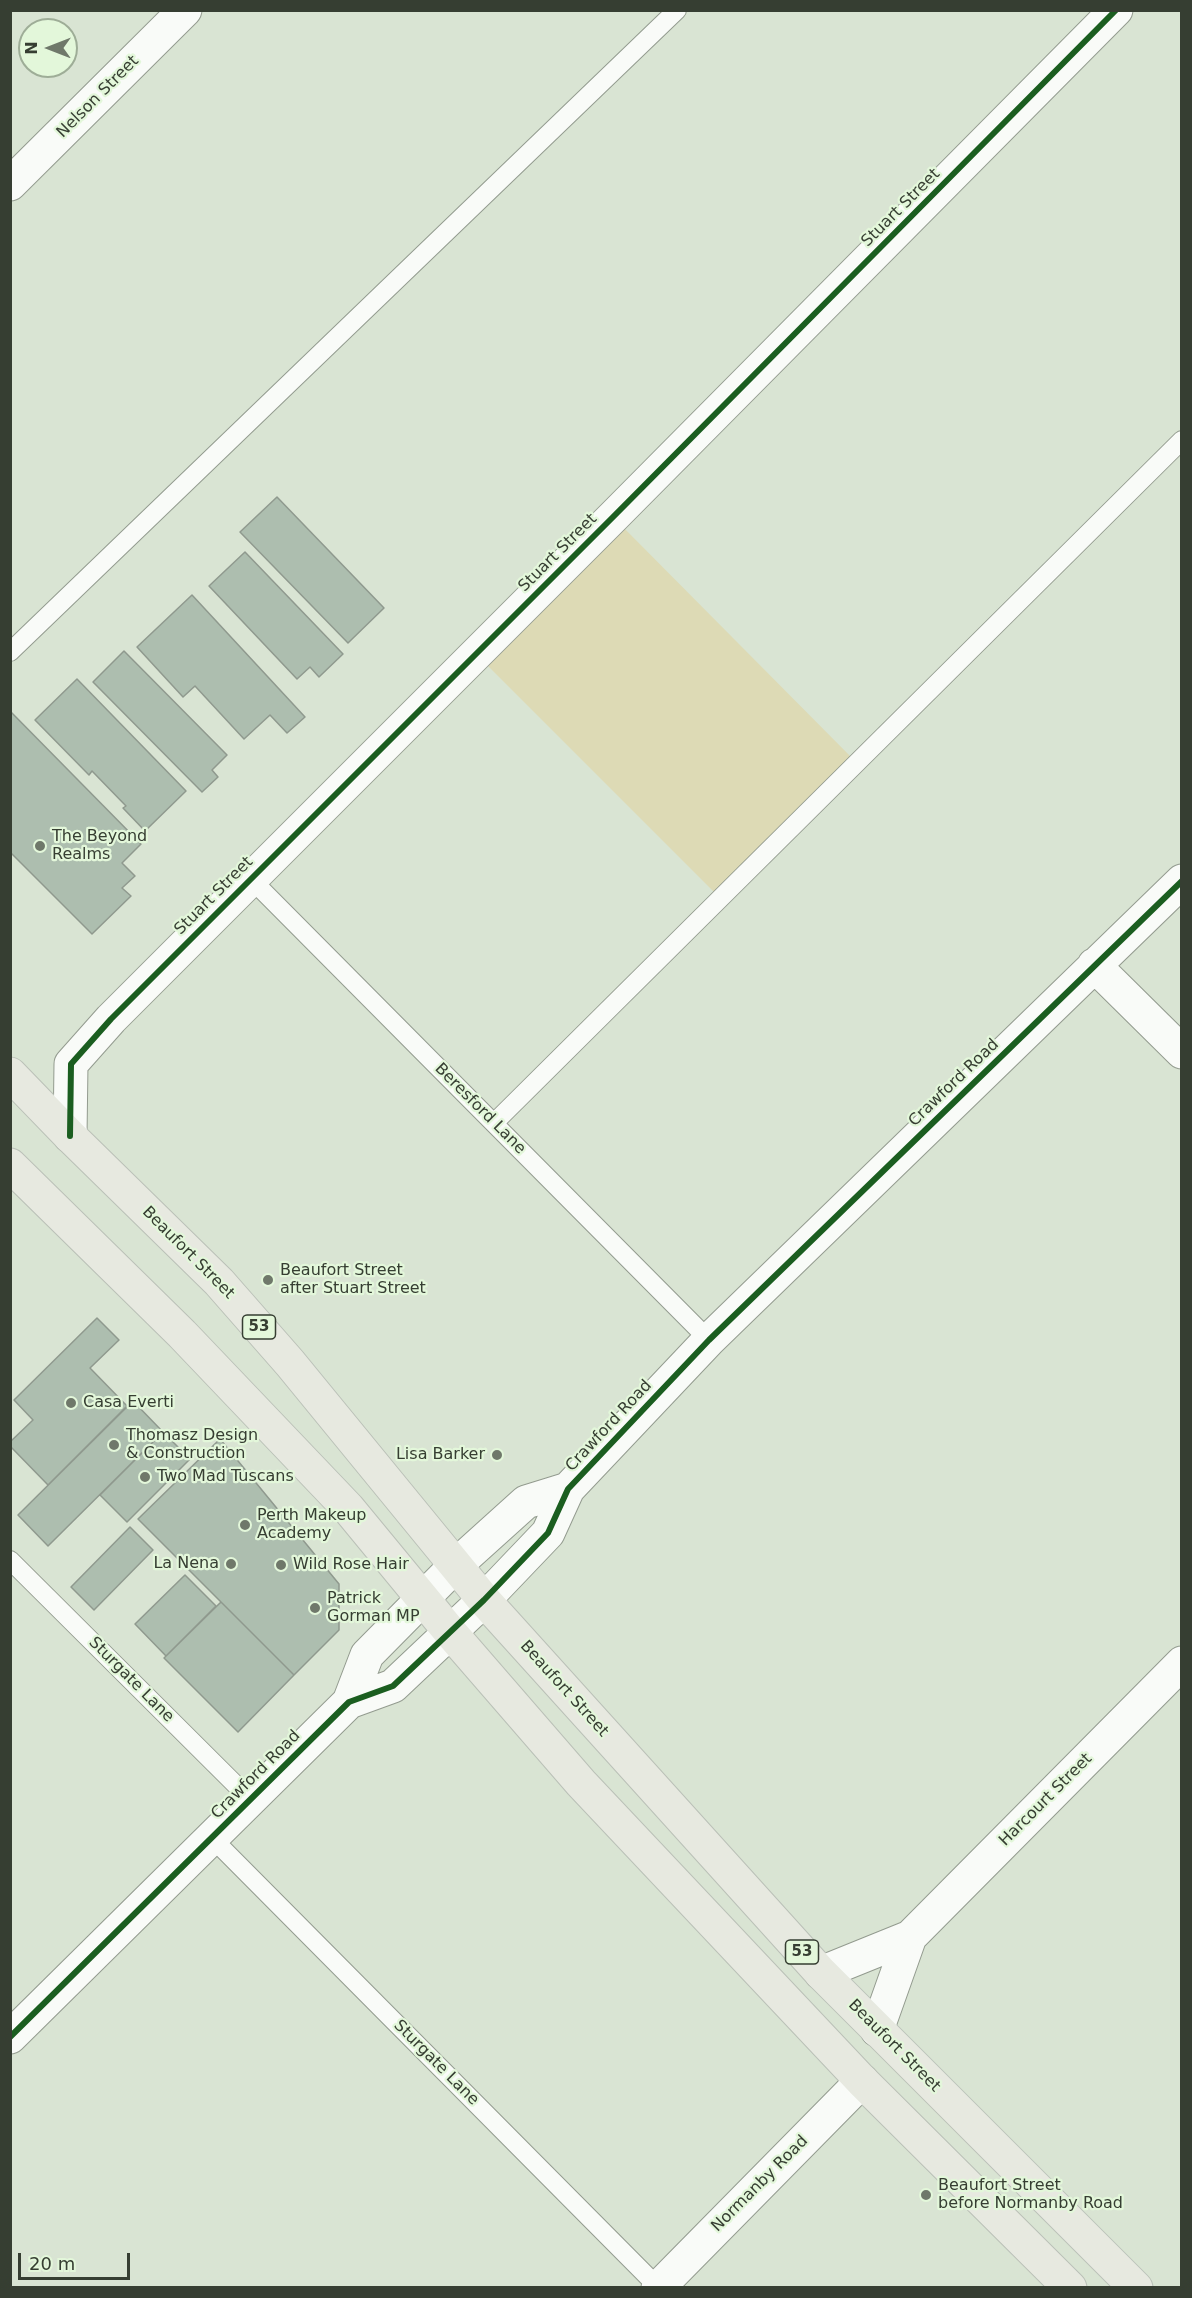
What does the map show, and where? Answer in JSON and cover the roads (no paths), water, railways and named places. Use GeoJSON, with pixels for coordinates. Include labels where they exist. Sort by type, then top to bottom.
{"type":"FeatureCollection","features":[{"type":"Feature","properties":{"kind":"main road","name":"Beaufort Street"},"geometry":{"type":"LineString","coordinates":[[10,1074],[219,1282],[290,1363],[484,1600],[821,1973],[1136,2288]]}},
{"type":"Feature","properties":{"kind":"main road","name":"53"},"geometry":{"type":"LineString","coordinates":[[10,1165],[182,1334],[348,1508],[451,1633],[581,1783],[862,2081],[1070,2288]]}},
{"type":"Feature","properties":{"kind":"street","name":"Nelson Street"},"geometry":{"type":"LineString","coordinates":[[10,184],[185,10]]}},
{"type":"Feature","properties":{"kind":"street","name":"Stuart Street"},"geometry":{"type":"LineString","coordinates":[[70,1136],[71,1064],[111,1019],[622,509],[1116,10]]}},
{"type":"Feature","properties":{"kind":"street","name":"Crawford Road"},"geometry":{"type":"LineString","coordinates":[[349,1702],[393,1686],[451,1633],[548,1533],[568,1490],[709,1340],[1182,880]]}},
{"type":"Feature","properties":{"kind":"street"},"geometry":{"type":"LineString","coordinates":[[1094,965],[1182,1052]]}},
{"type":"Feature","properties":{"kind":"street","name":"Crawford Road"},"geometry":{"type":"LineString","coordinates":[[10,2037],[349,1702],[367,1655],[455,1566],[526,1502],[568,1490]]}},
{"type":"Feature","properties":{"kind":"street","name":"Harcourt Street"},"geometry":{"type":"LineString","coordinates":[[821,1973],[910,1936],[1182,1663]]}},
{"type":"Feature","properties":{"kind":"street","name":"Harcourt Street"},"geometry":{"type":"LineString","coordinates":[[877,2030],[910,1936]]}},
{"type":"Feature","properties":{"kind":"street","name":"Normanby Road"},"geometry":{"type":"LineString","coordinates":[[658,2287],[862,2081]]}},
{"type":"Feature","properties":{"kind":"lane"},"geometry":{"type":"LineString","coordinates":[[10,652],[677,10]]}},
{"type":"Feature","properties":{"kind":"lane"},"geometry":{"type":"LineString","coordinates":[[494,1123],[1182,440]]}},
{"type":"Feature","properties":{"kind":"lane","name":"Beresford Lane"},"geometry":{"type":"LineString","coordinates":[[250,878],[709,1340]]}},
{"type":"Feature","properties":{"kind":"lane","name":"Sturgate Lane"},"geometry":{"type":"LineString","coordinates":[[10,1560],[251,1800]]}},
{"type":"Feature","properties":{"kind":"lane","name":"Sturgate Lane"},"geometry":{"type":"LineString","coordinates":[[212,1838],[658,2287]]}},
{"type":"Feature","properties":{"kind":"place","name":"The Beyond Realms"},"geometry":{"type":"Point","coordinates":[40,846]}},
{"type":"Feature","properties":{"kind":"place","name":"Beaufort Street after Stuart Street"},"geometry":{"type":"Point","coordinates":[268,1280]}},
{"type":"Feature","properties":{"kind":"place","name":"Casa Everti"},"geometry":{"type":"Point","coordinates":[71,1403]}},
{"type":"Feature","properties":{"kind":"place","name":"Thomasz Design & Construction"},"geometry":{"type":"Point","coordinates":[114,1445]}},
{"type":"Feature","properties":{"kind":"place","name":"Lisa Barker"},"geometry":{"type":"Point","coordinates":[497,1455]}},
{"type":"Feature","properties":{"kind":"place","name":"Two Mad Tuscans"},"geometry":{"type":"Point","coordinates":[145,1477]}},
{"type":"Feature","properties":{"kind":"place","name":"Perth Makeup Academy"},"geometry":{"type":"Point","coordinates":[245,1525]}},
{"type":"Feature","properties":{"kind":"place","name":"La Nena"},"geometry":{"type":"Point","coordinates":[231,1564]}},
{"type":"Feature","properties":{"kind":"place","name":"Wild Rose Hair"},"geometry":{"type":"Point","coordinates":[281,1565]}},
{"type":"Feature","properties":{"kind":"place","name":"Patrick Gorman MP"},"geometry":{"type":"Point","coordinates":[315,1608]}},
{"type":"Feature","properties":{"kind":"place","name":"Beaufort Street before Normanby Road"},"geometry":{"type":"Point","coordinates":[926,2195]}}]}
